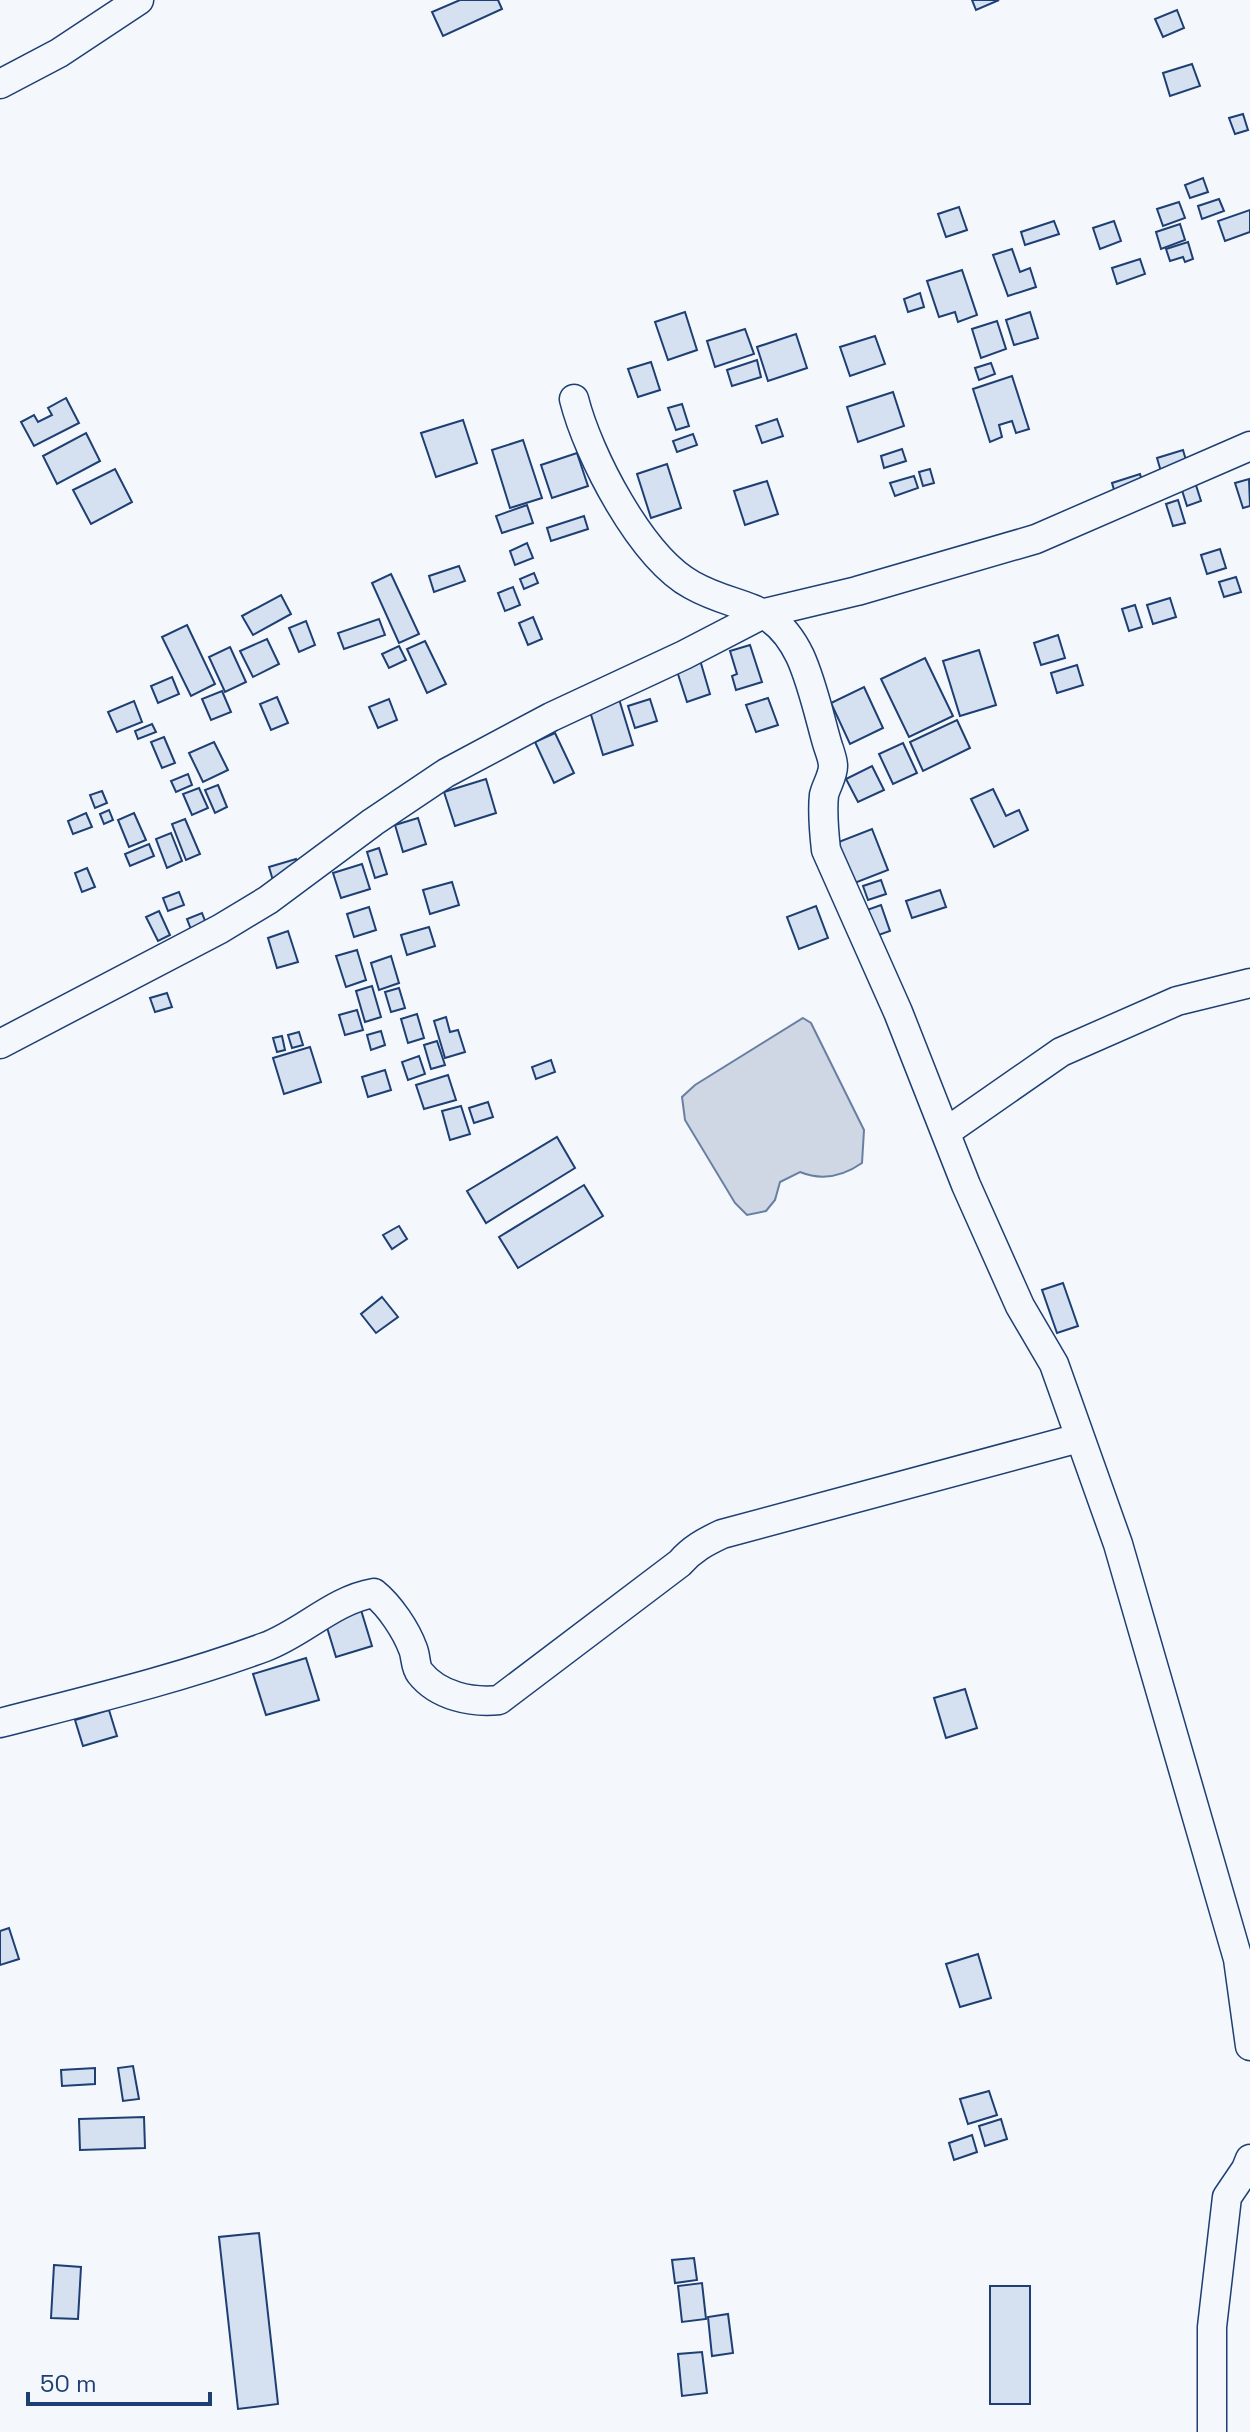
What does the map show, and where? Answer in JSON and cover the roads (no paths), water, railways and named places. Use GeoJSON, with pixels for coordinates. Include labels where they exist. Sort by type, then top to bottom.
{"type":"FeatureCollection","features":[{"type":"Feature","properties":{"kind":"street"},"geometry":{"type":"LineString","coordinates":[[0,84],[59,53],[139,0]]}},
{"type":"Feature","properties":{"kind":"street"},"geometry":{"type":"LineString","coordinates":[[574,399],[580,426],[602,474],[623,510],[656,553],[691,585],[765,613],[780,624],[800,656],[833,767],[825,795],[823,823],[826,850],[898,1012],[966,1185],[1020,1306],[1054,1364],[1118,1544],[1238,1959],[1250,2046]]}},
{"type":"Feature","properties":{"kind":"street"},"geometry":{"type":"LineString","coordinates":[[0,1044],[220,929],[268,900],[373,822],[446,773],[551,717],[765,613],[857,591],[1036,539],[1250,446]]}},
{"type":"Feature","properties":{"kind":"street"},"geometry":{"type":"LineString","coordinates":[[946,1132],[1061,1052],[1177,1001],[1250,983]]}},
{"type":"Feature","properties":{"kind":"street"},"geometry":{"type":"LineString","coordinates":[[0,1723],[183,1676],[270,1645],[323,1614],[374,1593],[385,1601],[413,1649],[419,1672],[445,1692],[478,1702],[499,1700],[680,1563],[703,1542],[722,1534],[1079,1438]]}},
{"type":"Feature","properties":{"kind":"street"},"geometry":{"type":"LineString","coordinates":[[1212,2432],[1212,2327],[1227,2197],[1250,2159]]}}]}
